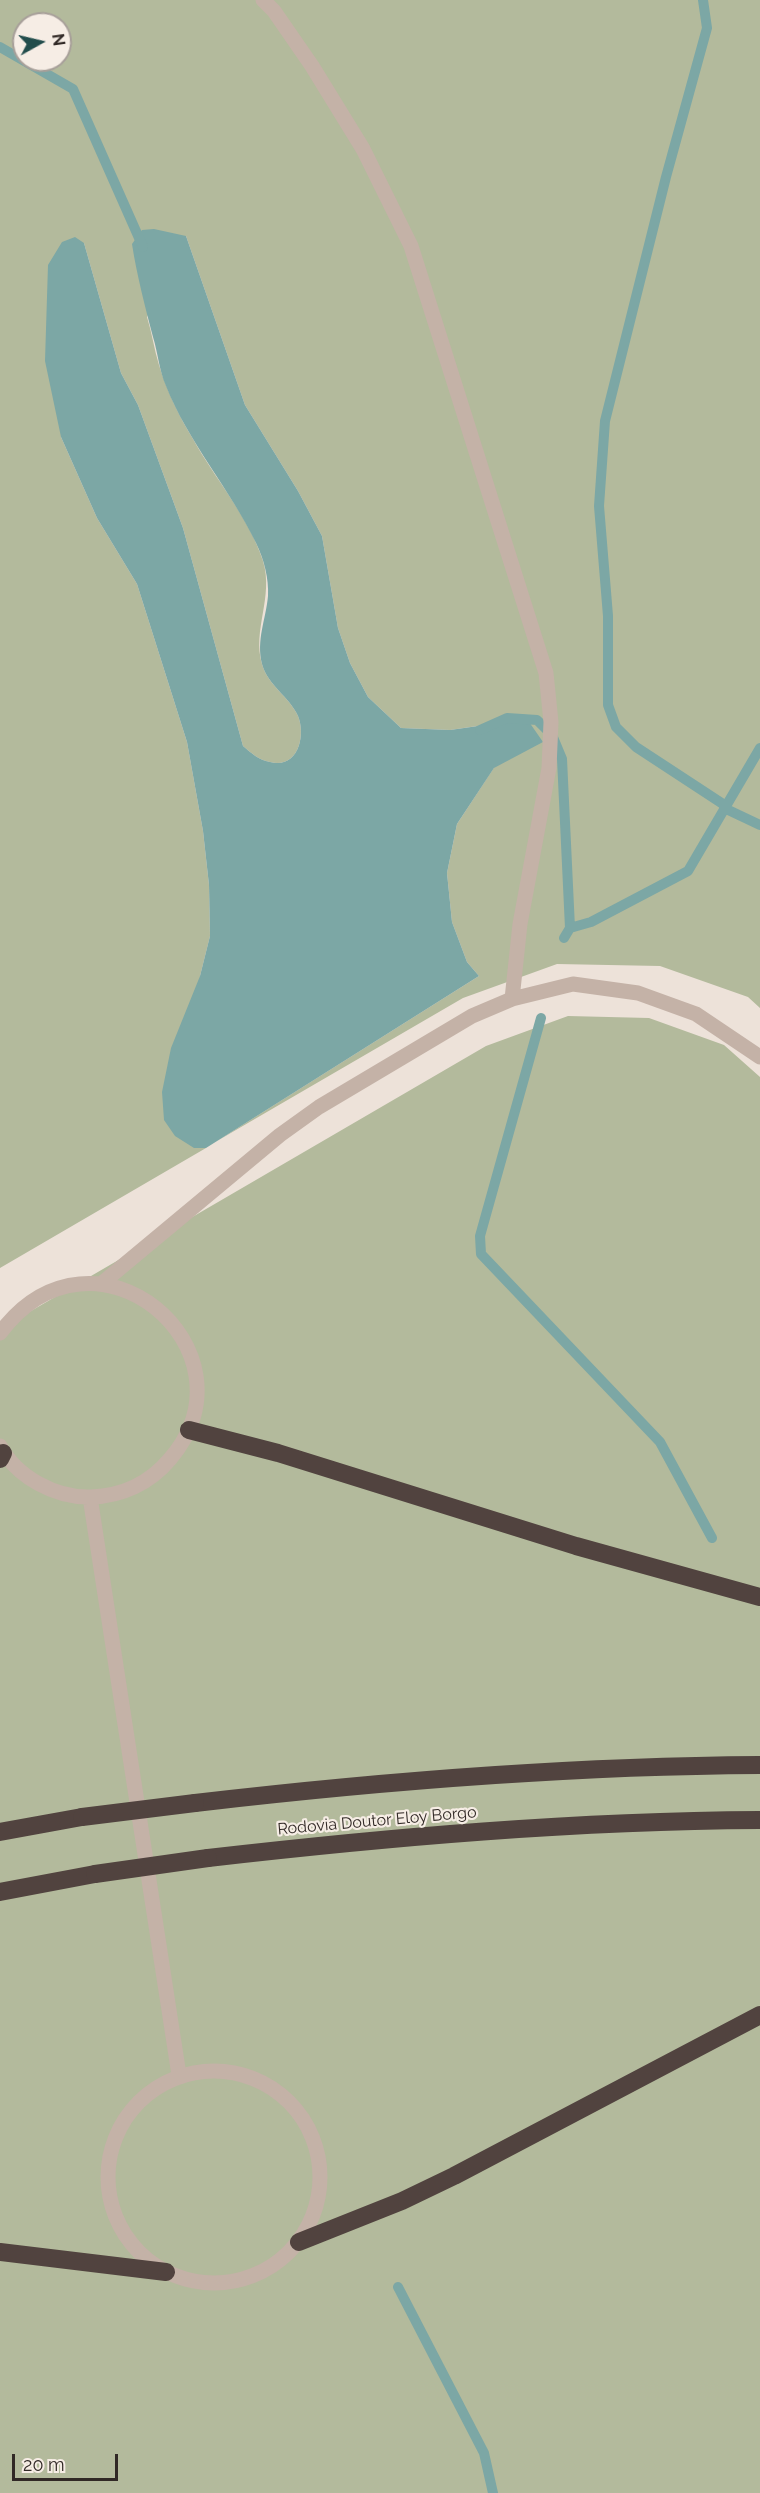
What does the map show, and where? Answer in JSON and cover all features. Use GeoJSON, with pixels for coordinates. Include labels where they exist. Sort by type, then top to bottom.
{"type":"FeatureCollection","features":[{"type":"Feature","properties":{"kind":"highway"},"geometry":{"type":"LineString","coordinates":[[189,1430],[278,1453],[576,1546],[760,1597]]}},
{"type":"Feature","properties":{"kind":"highway"},"geometry":{"type":"LineString","coordinates":[[0,1832],[81,1817],[195,1803],[456,1776],[598,1768],[760,1765]]}},
{"type":"Feature","properties":{"kind":"highway","name":"Rodovia Doutor Eloy Borgo"},"geometry":{"type":"LineString","coordinates":[[0,1892],[95,1874],[208,1858],[466,1832],[617,1824],[760,1820]]}},
{"type":"Feature","properties":{"kind":"highway"},"geometry":{"type":"LineString","coordinates":[[299,2242],[434,2186],[760,2015]]}},
{"type":"Feature","properties":{"kind":"highway"},"geometry":{"type":"LineString","coordinates":[[0,2252],[166,2272]]}},
{"type":"Feature","properties":{"kind":"street"},"geometry":{"type":"LineString","coordinates":[[263,0],[274,11],[312,66],[363,149],[411,246],[546,674],[551,722],[549,768],[520,924],[512,999]]}},
{"type":"Feature","properties":{"kind":"street"},"geometry":{"type":"LineString","coordinates":[[101,1284],[280,1135],[319,1107],[472,1016],[512,999],[573,984],[638,993],[696,1014],[760,1057]]}},
{"type":"Feature","properties":{"kind":"street"},"geometry":{"type":"LineString","coordinates":[[0,1333],[12,1317],[31,1300],[52,1290],[77,1284],[101,1284],[125,1289],[147,1300],[166,1315],[181,1335],[191,1357],[196,1382],[195,1406],[189,1430],[176,1452],[153,1476],[139,1485],[115,1494],[90,1497],[65,1494],[41,1485],[20,1472],[1,1452]]}},
{"type":"Feature","properties":{"kind":"street"},"geometry":{"type":"LineString","coordinates":[[90,1497],[179,2075]]}},
{"type":"Feature","properties":{"kind":"street"},"geometry":{"type":"LineString","coordinates":[[203,2070],[228,2071],[252,2076],[274,2088],[292,2104],[307,2124],[316,2148],[320,2172],[319,2197],[312,2220],[299,2242],[282,2260],[261,2273],[238,2281],[213,2284],[188,2281],[166,2272],[145,2258],[128,2239],[116,2218],[109,2193],[108,2169],[113,2145],[119,2130],[138,2102],[157,2086],[179,2075],[203,2070]]}},
{"type":"Feature","properties":{"kind":"green space"},"geometry":{"type":"Polygon","coordinates":[[[0,0],[760,0],[760,1008],[748,997],[660,966],[557,964],[463,998],[217,1141],[479,976],[467,962],[452,922],[447,873],[457,824],[526,719],[450,730],[401,728],[368,697],[350,663],[338,628],[322,536],[298,491],[245,405],[186,236],[147,317],[159,365],[174,403],[257,545],[266,574],[259,639],[262,664],[269,679],[294,709],[300,724],[298,749],[287,761],[280,763],[266,761],[255,756],[243,746],[183,528],[138,405],[121,373],[84,243],[61,437],[97,518],[137,584],[187,742],[203,831],[209,885],[210,936],[200,976],[194,1148],[206,1148],[0,1268],[0,0]]]}},
{"type":"Feature","properties":{"kind":"green space"},"geometry":{"type":"Polygon","coordinates":[[[568,1016],[649,1018],[724,1045],[760,1077],[760,2493],[0,2493],[0,1329],[486,1046],[568,1016]]]}},
{"type":"Feature","properties":{"kind":"water"},"geometry":{"type":"Polygon","coordinates":[[[154,229],[186,236],[245,405],[298,491],[322,536],[338,628],[350,663],[368,697],[401,728],[450,730],[527,719],[543,742],[494,768],[457,824],[447,873],[452,922],[467,962],[479,976],[206,1148],[194,1148],[175,1136],[164,1120],[162,1092],[171,1048],[200,976],[210,936],[209,885],[203,831],[187,742],[137,584],[97,518],[61,437],[45,361],[48,265],[62,242],[75,237],[84,243],[121,373],[138,405],[183,528],[243,746],[262,760],[280,763],[287,761],[298,749],[301,733],[298,716],[269,679],[262,664],[260,646],[268,589],[267,576],[256,543],[186,427],[162,374],[132,244],[142,230],[154,229]]]}},
{"type":"Feature","properties":{"kind":"waterway"},"geometry":{"type":"LineString","coordinates":[[703,0],[707,28],[666,177],[605,421],[599,506],[608,616],[608,705],[616,727],[636,747],[726,806]]}},
{"type":"Feature","properties":{"kind":"waterway"},"geometry":{"type":"LineString","coordinates":[[0,47],[73,89],[143,247]]}},
{"type":"Feature","properties":{"kind":"waterway"},"geometry":{"type":"LineString","coordinates":[[480,730],[507,718],[537,720],[552,735],[562,759],[570,928],[564,938]]}},
{"type":"Feature","properties":{"kind":"waterway"},"geometry":{"type":"LineString","coordinates":[[570,928],[591,922],[688,871],[760,748]]}},
{"type":"Feature","properties":{"kind":"waterway"},"geometry":{"type":"LineString","coordinates":[[724,808],[760,825]]}},
{"type":"Feature","properties":{"kind":"waterway"},"geometry":{"type":"LineString","coordinates":[[541,1018],[480,1236],[481,1254],[660,1442],[712,1538]]}},
{"type":"Feature","properties":{"kind":"waterway"},"geometry":{"type":"LineString","coordinates":[[398,2287],[484,2453],[493,2493]]}}]}
